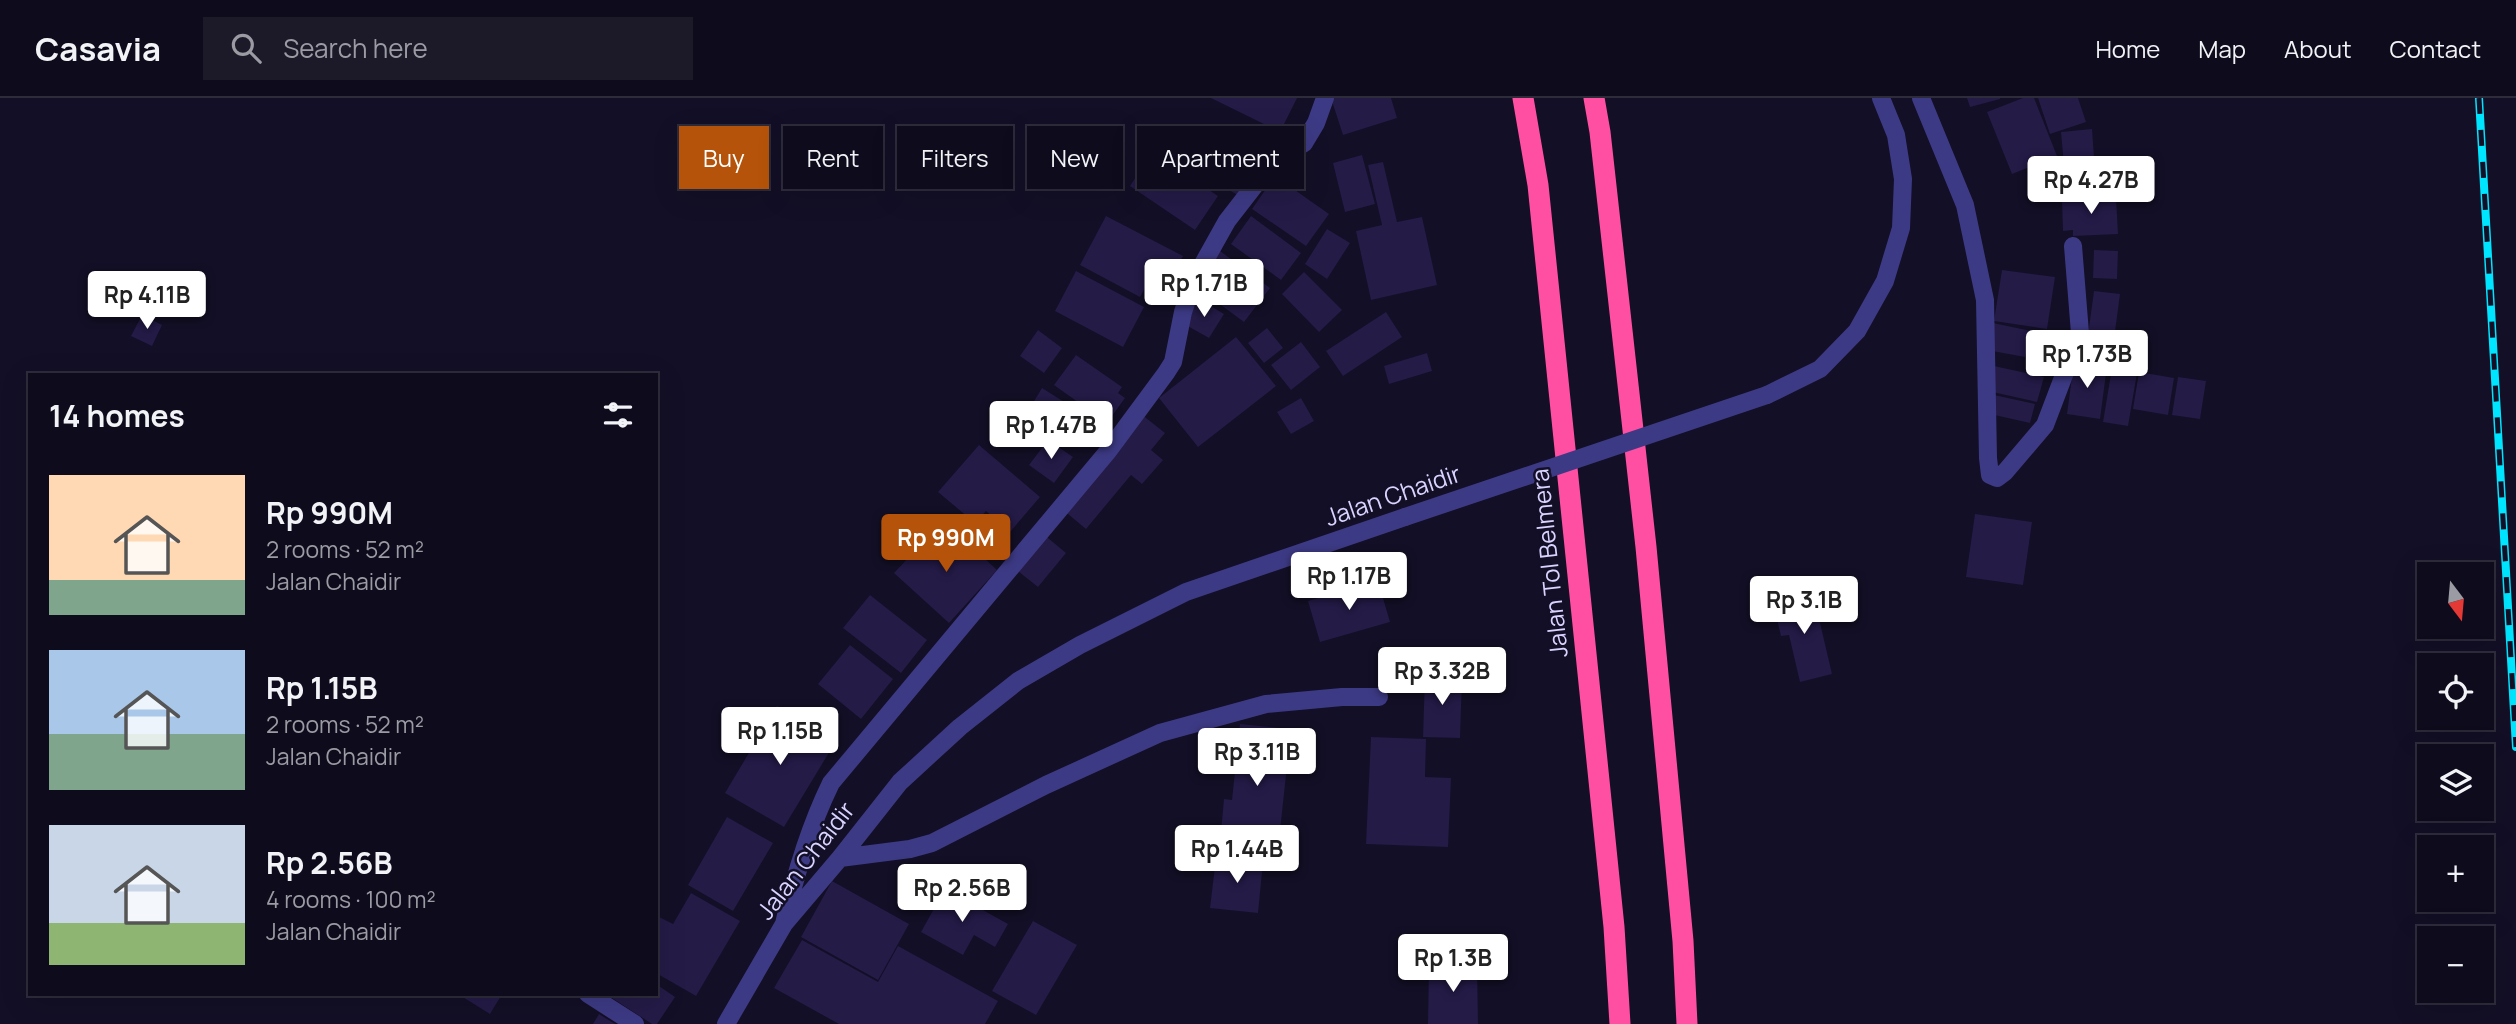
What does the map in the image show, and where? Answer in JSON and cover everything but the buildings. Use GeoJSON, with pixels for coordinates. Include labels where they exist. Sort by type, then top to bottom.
{"type":"FeatureCollection","features":[{"type":"Feature","properties":{"kind":"highway","name":"Jalan Tol Belmera"},"geometry":{"type":"LineString","coordinates":[[1523,98],[1539,198],[1614,927],[1620,1024]]}},
{"type":"Feature","properties":{"kind":"highway"},"geometry":{"type":"LineString","coordinates":[[1594,98],[1646,547],[1683,941],[1687,1024]]}},
{"type":"Feature","properties":{"kind":"street"},"geometry":{"type":"LineString","coordinates":[[784,924],[813,820],[831,783],[1109,450],[1166,373],[1172,362],[1182,312],[1194,280],[1227,221],[1272,163],[1304,143],[1317,123],[1325,98]]}},
{"type":"Feature","properties":{"kind":"street","name":"Jalan Chaidir"},"geometry":{"type":"LineString","coordinates":[[726,1024],[784,924],[900,782],[960,727],[1018,681],[1080,645],[1186,592],[1767,395],[1820,369],[1857,331],[1885,281],[1901,229],[1903,179],[1896,135],[1881,98]]}},
{"type":"Feature","properties":{"kind":"street"},"geometry":{"type":"LineString","coordinates":[[1922,98],[1965,205],[1985,300],[1988,458],[1990,475],[1997,478],[2006,472],[2045,425],[2080,334],[2073,246]]}},
{"type":"Feature","properties":{"kind":"street"},"geometry":{"type":"LineString","coordinates":[[840,858],[910,849],[932,843],[1046,785],[1160,733],[1266,704],[1342,697],[1379,697]]}},
{"type":"Feature","properties":{"kind":"street"},"geometry":{"type":"LineString","coordinates":[[591,996],[635,1024]]}},
{"type":"Feature","properties":{"kind":"railway"},"geometry":{"type":"LineString","coordinates":[[2479,98],[2516,747]]}}]}
